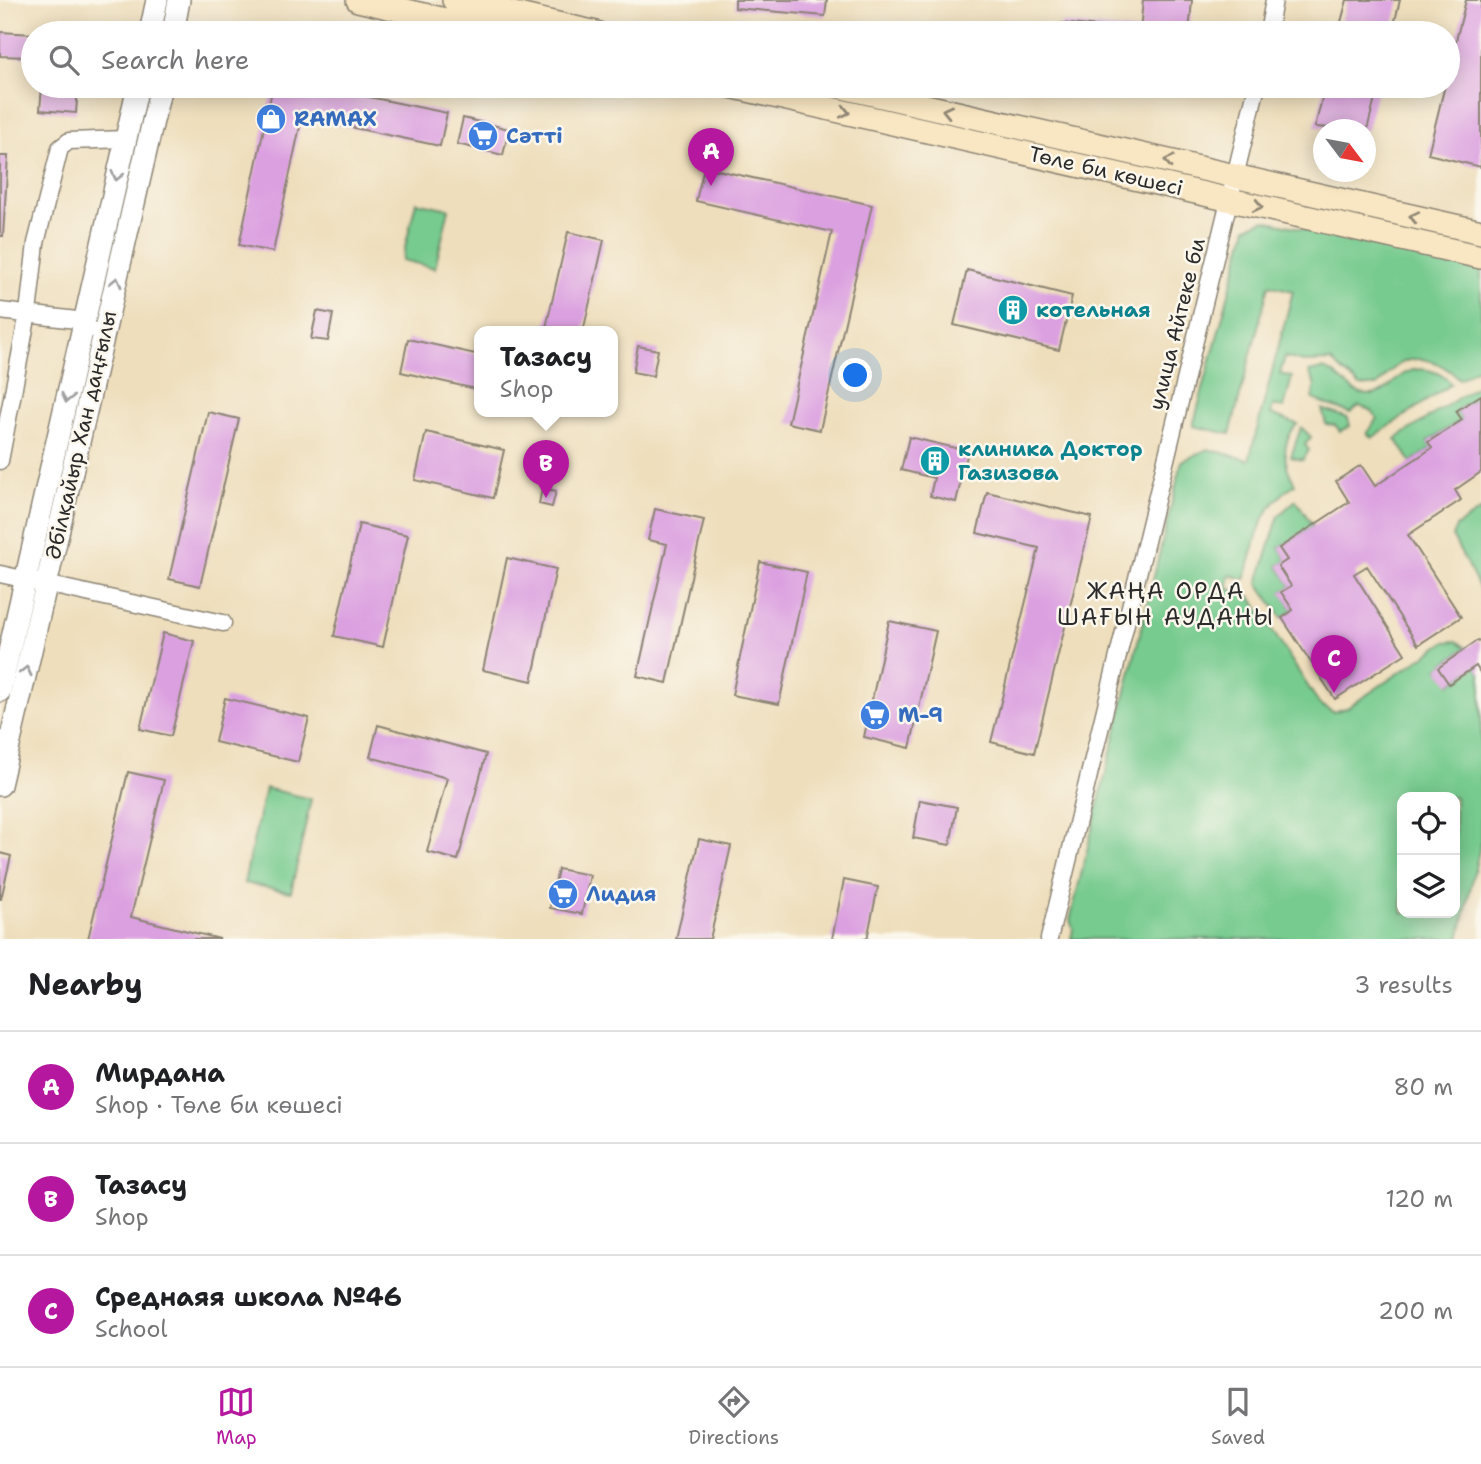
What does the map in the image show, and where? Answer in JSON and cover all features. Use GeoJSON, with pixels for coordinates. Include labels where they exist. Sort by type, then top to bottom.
{"type":"FeatureCollection","features":[{"type":"Feature","properties":{"kind":"main road"},"geometry":{"type":"LineString","coordinates":[[358,0],[450,21]]}},
{"type":"Feature","properties":{"kind":"main road"},"geometry":{"type":"LineString","coordinates":[[454,0],[544,21]]}},
{"type":"Feature","properties":{"kind":"main road","name":"Төле би көшесі"},"geometry":{"type":"LineString","coordinates":[[783,98],[1481,257]]}},
{"type":"Feature","properties":{"kind":"main road","name":"Төле би көшесі"},"geometry":{"type":"LineString","coordinates":[[891,98],[1481,232]]}},
{"type":"Feature","properties":{"kind":"street"},"geometry":{"type":"LineString","coordinates":[[153,21],[157,0]]}},
{"type":"Feature","properties":{"kind":"street"},"geometry":{"type":"LineString","coordinates":[[175,21],[179,0]]}},
{"type":"Feature","properties":{"kind":"street"},"geometry":{"type":"LineString","coordinates":[[1270,21],[1274,0]]}},
{"type":"Feature","properties":{"kind":"street","name":"Әбілқайыр Хан даңғылы"},"geometry":{"type":"LineString","coordinates":[[0,691],[135,98]]}},
{"type":"Feature","properties":{"kind":"street","name":"Әбілқайыр Хан даңғылы"},"geometry":{"type":"LineString","coordinates":[[0,785],[158,98]]}},
{"type":"Feature","properties":{"kind":"street","name":"улица Айтеке би"},"geometry":{"type":"LineString","coordinates":[[1049,939],[1254,98]]}},
{"type":"Feature","properties":{"kind":"street"},"geometry":{"type":"LineString","coordinates":[[0,461],[28,313],[36,243],[60,148],[69,141],[126,139]]}},
{"type":"Feature","properties":{"kind":"street"},"geometry":{"type":"LineString","coordinates":[[0,311],[85,321],[102,345]]}},
{"type":"Feature","properties":{"kind":"street"},"geometry":{"type":"LineString","coordinates":[[0,574],[223,623]]}},
{"type":"Feature","properties":{"kind":"green space"},"geometry":{"type":"Polygon","coordinates":[[[416,202],[449,209],[435,268],[402,260],[416,202]]]}},
{"type":"Feature","properties":{"kind":"green space"},"geometry":{"type":"Polygon","coordinates":[[[1264,220],[1481,269],[1481,366],[1459,379],[1438,364],[1413,359],[1394,368],[1377,386],[1360,386],[1331,361],[1303,362],[1285,357],[1280,374],[1292,377],[1284,408],[1273,405],[1271,414],[1297,424],[1288,439],[1285,454],[1295,484],[1282,494],[1266,515],[1245,579],[1230,575],[1227,588],[1251,597],[1320,705],[1333,712],[1347,708],[1445,642],[1457,641],[1466,648],[1438,668],[1450,684],[1476,666],[1481,674],[1481,842],[1459,939],[1071,939],[1073,929],[1070,920],[1182,461],[1208,449],[1249,460],[1293,291],[1269,285],[1230,434],[1193,426],[1247,227],[1264,220]]]}},
{"type":"Feature","properties":{"kind":"green space"},"geometry":{"type":"Polygon","coordinates":[[[1322,369],[1335,374],[1355,391],[1369,395],[1377,394],[1402,375],[1417,369],[1438,373],[1451,384],[1373,437],[1367,434],[1377,418],[1371,410],[1359,406],[1350,413],[1313,399],[1315,384],[1309,372],[1322,369]]]}},
{"type":"Feature","properties":{"kind":"green space"},"geometry":{"type":"Polygon","coordinates":[[[1481,383],[1481,395],[1456,411],[1462,420],[1428,441],[1432,448],[1411,462],[1396,439],[1481,383]]]}},
{"type":"Feature","properties":{"kind":"green space"},"geometry":{"type":"Polygon","coordinates":[[[1322,409],[1348,418],[1350,426],[1340,431],[1335,425],[1326,424],[1322,409]]]}},
{"type":"Feature","properties":{"kind":"green space"},"geometry":{"type":"Polygon","coordinates":[[[1301,427],[1311,437],[1305,445],[1309,450],[1303,460],[1291,457],[1301,427]]]}},
{"type":"Feature","properties":{"kind":"green space"},"geometry":{"type":"Polygon","coordinates":[[[1296,500],[1313,526],[1279,548],[1287,560],[1278,566],[1291,586],[1282,592],[1293,610],[1282,618],[1258,583],[1279,515],[1296,500]]]}},
{"type":"Feature","properties":{"kind":"green space"},"geometry":{"type":"Polygon","coordinates":[[[1481,510],[1481,591],[1452,536],[1456,527],[1481,510]]]}},
{"type":"Feature","properties":{"kind":"green space"},"geometry":{"type":"Polygon","coordinates":[[[265,788],[311,799],[291,892],[244,883],[265,788]]]}},
{"type":"Feature","properties":{"kind":"building"},"geometry":{"type":"Polygon","coordinates":[[[735,0],[827,0],[825,16],[735,8],[735,0]]]}},
{"type":"Feature","properties":{"kind":"building"},"geometry":{"type":"Polygon","coordinates":[[[1143,0],[1192,0],[1190,21],[1141,21],[1143,0]]]}},
{"type":"Feature","properties":{"kind":"building"},"geometry":{"type":"Polygon","coordinates":[[[1347,0],[1400,0],[1395,21],[1341,21],[1347,0]]]}},
{"type":"Feature","properties":{"kind":"building"},"geometry":{"type":"Polygon","coordinates":[[[1466,0],[1481,0],[1481,167],[1428,154],[1442,98],[1460,98],[1460,24],[1466,0]]]}},
{"type":"Feature","properties":{"kind":"building"},"geometry":{"type":"Polygon","coordinates":[[[0,32],[21,33],[21,57],[0,56],[0,32]]]}},
{"type":"Feature","properties":{"kind":"building"},"geometry":{"type":"Polygon","coordinates":[[[41,98],[77,98],[76,113],[40,110],[41,98]]]}},
{"type":"Feature","properties":{"kind":"building"},"geometry":{"type":"Polygon","coordinates":[[[270,98],[374,98],[447,113],[440,146],[302,117],[273,252],[239,245],[270,98]]]}},
{"type":"Feature","properties":{"kind":"building"},"geometry":{"type":"Polygon","coordinates":[[[1322,98],[1375,98],[1370,119],[1317,119],[1322,98]]]}},
{"type":"Feature","properties":{"kind":"building","name":"Cәтті"},"geometry":{"type":"Polygon","coordinates":[[[463,118],[509,129],[503,155],[457,144],[463,118]]]}},
{"type":"Feature","properties":{"kind":"building"},"geometry":{"type":"Polygon","coordinates":[[[0,156],[8,156],[3,236],[0,236],[0,156]]]}},
{"type":"Feature","properties":{"kind":"building"},"geometry":{"type":"Polygon","coordinates":[[[704,167],[872,205],[820,430],[788,423],[832,232],[696,201],[704,167]]]}},
{"type":"Feature","properties":{"kind":"building"},"geometry":{"type":"Polygon","coordinates":[[[568,232],[604,240],[584,326],[546,326],[568,232]]]}},
{"type":"Feature","properties":{"kind":"building","name":"котельная"},"geometry":{"type":"Polygon","coordinates":[[[967,270],[1072,296],[1059,350],[954,325],[967,270]]]}},
{"type":"Feature","properties":{"kind":"building"},"geometry":{"type":"Polygon","coordinates":[[[317,311],[333,314],[328,341],[311,339],[317,311]]]}},
{"type":"Feature","properties":{"kind":"building"},"geometry":{"type":"Polygon","coordinates":[[[408,339],[474,354],[474,389],[401,372],[408,339]]]}},
{"type":"Feature","properties":{"kind":"building"},"geometry":{"type":"Polygon","coordinates":[[[638,346],[658,350],[653,376],[633,372],[638,346]]]}},
{"type":"Feature","properties":{"kind":"building"},"geometry":{"type":"Polygon","coordinates":[[[1481,395],[1481,472],[1455,490],[1461,500],[1408,535],[1461,617],[1418,645],[1367,566],[1354,574],[1405,654],[1335,699],[1282,618],[1293,610],[1281,592],[1291,586],[1278,566],[1287,560],[1279,548],[1349,502],[1336,481],[1361,465],[1375,486],[1432,448],[1428,442],[1462,420],[1456,411],[1481,395]]]}},
{"type":"Feature","properties":{"kind":"building"},"geometry":{"type":"Polygon","coordinates":[[[208,412],[239,419],[200,586],[169,579],[208,412]]]}},
{"type":"Feature","properties":{"kind":"building"},"geometry":{"type":"Polygon","coordinates":[[[426,432],[504,450],[493,498],[415,480],[426,432]]]}},
{"type":"Feature","properties":{"kind":"building","name":"клиника Доктор Газизова"},"geometry":{"type":"Polygon","coordinates":[[[909,437],[968,451],[956,502],[930,496],[934,478],[901,470],[909,437]]]}},
{"type":"Feature","properties":{"kind":"building"},"geometry":{"type":"Polygon","coordinates":[[[542,488],[556,491],[552,507],[539,504],[542,488]]]}},
{"type":"Feature","properties":{"kind":"building"},"geometry":{"type":"Polygon","coordinates":[[[987,492],[1092,517],[1034,753],[991,742],[1039,548],[977,533],[987,492]]]}},
{"type":"Feature","properties":{"kind":"building"},"geometry":{"type":"Polygon","coordinates":[[[655,509],[704,520],[667,683],[637,676],[667,544],[648,540],[655,509]]]}},
{"type":"Feature","properties":{"kind":"building"},"geometry":{"type":"Polygon","coordinates":[[[359,524],[408,535],[383,647],[334,636],[359,524]]]}},
{"type":"Feature","properties":{"kind":"building"},"geometry":{"type":"Polygon","coordinates":[[[507,558],[556,569],[532,681],[483,670],[507,558]]]}},
{"type":"Feature","properties":{"kind":"building"},"geometry":{"type":"Polygon","coordinates":[[[760,562],[807,572],[779,704],[732,695],[760,562]]]}},
{"type":"Feature","properties":{"kind":"building"},"geometry":{"type":"Polygon","coordinates":[[[889,621],[936,631],[910,748],[864,737],[889,621]]]}},
{"type":"Feature","properties":{"kind":"building"},"geometry":{"type":"Polygon","coordinates":[[[163,633],[194,641],[171,736],[140,729],[163,633]]]}},
{"type":"Feature","properties":{"kind":"building"},"geometry":{"type":"Polygon","coordinates":[[[1478,640],[1481,644],[1481,674],[1476,666],[1449,684],[1438,668],[1478,640]]]}},
{"type":"Feature","properties":{"kind":"building"},"geometry":{"type":"Polygon","coordinates":[[[225,698],[309,718],[298,762],[215,742],[225,698]]]}},
{"type":"Feature","properties":{"kind":"building"},"geometry":{"type":"Polygon","coordinates":[[[378,725],[486,754],[458,860],[427,852],[447,778],[370,757],[378,725]]]}},
{"type":"Feature","properties":{"kind":"building"},"geometry":{"type":"Polygon","coordinates":[[[128,772],[164,780],[131,917],[220,939],[88,939],[128,772]]]}},
{"type":"Feature","properties":{"kind":"building"},"geometry":{"type":"Polygon","coordinates":[[[920,800],[957,807],[950,845],[913,838],[920,800]]]}},
{"type":"Feature","properties":{"kind":"building"},"geometry":{"type":"Polygon","coordinates":[[[699,839],[731,846],[710,939],[676,939],[699,839]]]}},
{"type":"Feature","properties":{"kind":"building"},"geometry":{"type":"Polygon","coordinates":[[[0,853],[11,856],[1,899],[0,899],[0,853]]]}},
{"type":"Feature","properties":{"kind":"building"},"geometry":{"type":"Polygon","coordinates":[[[558,869],[590,875],[582,914],[550,908],[558,869]]]}},
{"type":"Feature","properties":{"kind":"building"},"geometry":{"type":"Polygon","coordinates":[[[844,880],[878,887],[867,939],[832,939],[844,880]]]}},
{"type":"Feature","properties":{"kind":"place","name":"RAMAX"},"geometry":{"type":"Point","coordinates":[271,119]}},
{"type":"Feature","properties":{"kind":"place","name":"Cәтті"},"geometry":{"type":"Point","coordinates":[483,136]}},
{"type":"Feature","properties":{"kind":"place","name":"Мирдана"},"geometry":{"type":"Point","coordinates":[711,186]}},
{"type":"Feature","properties":{"kind":"place","name":"котельная"},"geometry":{"type":"Point","coordinates":[1013,310]}},
{"type":"Feature","properties":{"kind":"place","name":"клиника Доктор Газизова"},"geometry":{"type":"Point","coordinates":[935,461]}},
{"type":"Feature","properties":{"kind":"place","name":"Тазасу"},"geometry":{"type":"Point","coordinates":[546,498]}},
{"type":"Feature","properties":{"kind":"place","name":"Среднаяя школа №46"},"geometry":{"type":"Point","coordinates":[1334,693]}},
{"type":"Feature","properties":{"kind":"place","name":"M-9"},"geometry":{"type":"Point","coordinates":[875,715]}},
{"type":"Feature","properties":{"kind":"place","name":"Лидия"},"geometry":{"type":"Point","coordinates":[563,894]}},
{"type":"Feature","properties":{"kind":"district","name":"ЖАҢА ОРДА ШАҒЫН АУДАНЫ"},"geometry":{"type":"Point","coordinates":[1166,604]}}]}
